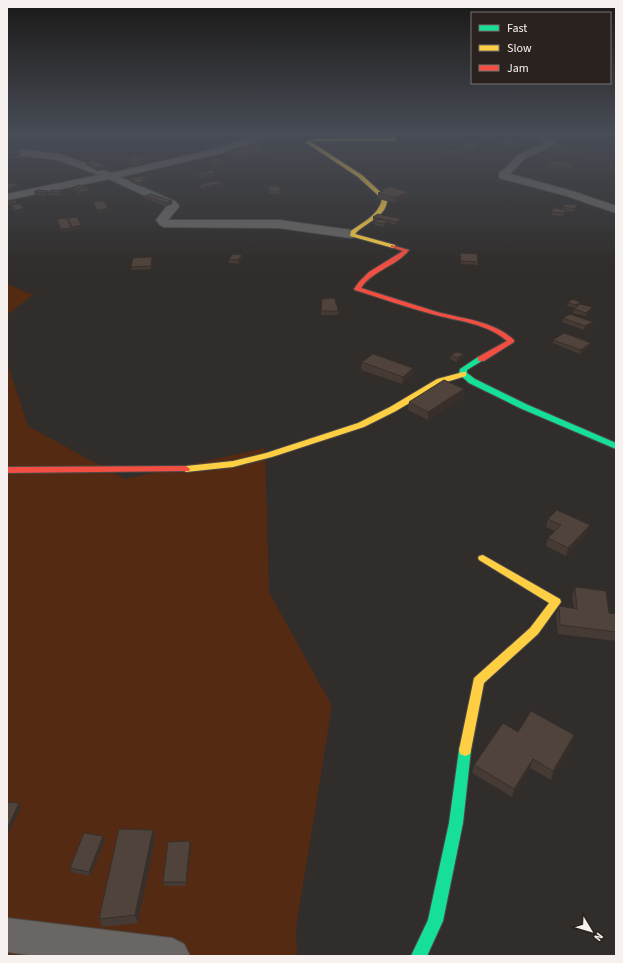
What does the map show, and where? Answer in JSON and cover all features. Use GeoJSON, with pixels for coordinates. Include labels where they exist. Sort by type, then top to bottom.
{"type":"FeatureCollection","features":[{"type":"Feature","properties":{"kind":"street"},"geometry":{"type":"LineString","coordinates":[[7,197],[100,178]]}},
{"type":"Feature","properties":{"kind":"street"},"geometry":{"type":"LineString","coordinates":[[7,470],[203,468],[233,464],[269,456],[361,425],[393,409],[440,381],[463,374],[464,370],[512,341],[510,338],[477,323],[439,314],[357,288],[358,285],[366,278],[406,252],[406,250],[397,246],[356,237],[351,234],[279,224],[164,223],[162,220],[172,208],[172,204],[114,178]]}},
{"type":"Feature","properties":{"kind":"street"},"geometry":{"type":"LineString","coordinates":[[351,234],[378,212],[386,203],[385,199],[363,178]]}},
{"type":"Feature","properties":{"kind":"street"},"geometry":{"type":"LineString","coordinates":[[511,178],[571,194],[616,210]]}},
{"type":"Feature","properties":{"kind":"street"},"geometry":{"type":"LineString","coordinates":[[463,374],[472,381],[525,407],[616,446]]}},
{"type":"Feature","properties":{"kind":"street"},"geometry":{"type":"LineString","coordinates":[[419,956],[435,921],[454,831],[467,735],[478,681],[534,631],[556,602],[483,558]]}},
{"type":"Feature","properties":{"kind":"street"},"geometry":{"type":"LineString","coordinates":[[7,935],[172,956]]}},
{"type":"Feature","properties":{"kind":"shaded area"},"geometry":{"type":"Polygon","coordinates":[[[7,284],[33,295],[7,315],[7,284]]]}},
{"type":"Feature","properties":{"kind":"shaded area"},"geometry":{"type":"Polygon","coordinates":[[[7,362],[28,426],[125,479],[265,448],[269,592],[332,706],[296,928],[297,956],[7,956],[7,362]]]}},
{"type":"Feature","properties":{"kind":"building"},"geometry":{"type":"Polygon","coordinates":[[[147,178],[141,179],[146,181],[138,183],[130,179],[147,178]]]}},
{"type":"Feature","properties":{"kind":"building"},"geometry":{"type":"Polygon","coordinates":[[[219,181],[223,183],[204,187],[200,184],[219,181]]]}},
{"type":"Feature","properties":{"kind":"building"},"geometry":{"type":"Polygon","coordinates":[[[7,183],[17,184],[7,189],[7,183]]]}},
{"type":"Feature","properties":{"kind":"building"},"geometry":{"type":"Polygon","coordinates":[[[79,185],[85,188],[79,189],[73,187],[79,185]]]}},
{"type":"Feature","properties":{"kind":"building"},"geometry":{"type":"Polygon","coordinates":[[[279,186],[280,191],[269,191],[268,187],[279,186]]]}},
{"type":"Feature","properties":{"kind":"building"},"geometry":{"type":"Polygon","coordinates":[[[389,187],[409,192],[395,198],[378,193],[389,187]]]}},
{"type":"Feature","properties":{"kind":"building"},"geometry":{"type":"Polygon","coordinates":[[[87,188],[90,190],[79,192],[76,191],[87,188]]]}},
{"type":"Feature","properties":{"kind":"building"},"geometry":{"type":"Polygon","coordinates":[[[38,190],[48,191],[45,193],[34,192],[38,190]]]}},
{"type":"Feature","properties":{"kind":"building"},"geometry":{"type":"Polygon","coordinates":[[[51,190],[63,191],[59,193],[48,192],[51,190]]]}},
{"type":"Feature","properties":{"kind":"building"},"geometry":{"type":"Polygon","coordinates":[[[151,194],[172,201],[166,203],[145,196],[151,194]]]}},
{"type":"Feature","properties":{"kind":"building"},"geometry":{"type":"Polygon","coordinates":[[[15,200],[17,202],[9,204],[7,202],[15,200]]]}},
{"type":"Feature","properties":{"kind":"building"},"geometry":{"type":"Polygon","coordinates":[[[104,201],[108,208],[97,210],[93,202],[104,201]]]}},
{"type":"Feature","properties":{"kind":"building"},"geometry":{"type":"Polygon","coordinates":[[[19,204],[24,208],[16,210],[11,205],[19,204]]]}},
{"type":"Feature","properties":{"kind":"building"},"geometry":{"type":"Polygon","coordinates":[[[566,204],[577,205],[575,209],[563,207],[566,204]]]}},
{"type":"Feature","properties":{"kind":"building"},"geometry":{"type":"Polygon","coordinates":[[[553,208],[565,210],[564,213],[552,212],[553,208]]]}},
{"type":"Feature","properties":{"kind":"building"},"geometry":{"type":"Polygon","coordinates":[[[378,214],[401,219],[396,222],[373,217],[378,214]]]}},
{"type":"Feature","properties":{"kind":"building"},"geometry":{"type":"Polygon","coordinates":[[[77,217],[81,225],[72,227],[68,218],[77,217]]]}},
{"type":"Feature","properties":{"kind":"building"},"geometry":{"type":"Polygon","coordinates":[[[67,218],[71,228],[61,229],[57,219],[67,218]]]}},
{"type":"Feature","properties":{"kind":"building"},"geometry":{"type":"Polygon","coordinates":[[[378,219],[389,221],[384,224],[374,222],[378,219]]]}},
{"type":"Feature","properties":{"kind":"building"},"geometry":{"type":"Polygon","coordinates":[[[460,253],[477,254],[478,262],[461,261],[460,253]]]}},
{"type":"Feature","properties":{"kind":"building"},"geometry":{"type":"Polygon","coordinates":[[[233,254],[242,255],[238,260],[229,259],[233,254]]]}},
{"type":"Feature","properties":{"kind":"building"},"geometry":{"type":"Polygon","coordinates":[[[152,257],[151,266],[131,267],[133,258],[152,257]]]}},
{"type":"Feature","properties":{"kind":"building"},"geometry":{"type":"Polygon","coordinates":[[[335,298],[338,311],[321,311],[322,299],[335,298]]]}},
{"type":"Feature","properties":{"kind":"building"},"geometry":{"type":"Polygon","coordinates":[[[572,299],[580,302],[576,305],[568,303],[572,299]]]}},
{"type":"Feature","properties":{"kind":"building"},"geometry":{"type":"Polygon","coordinates":[[[580,304],[592,307],[586,313],[574,309],[580,304]]]}},
{"type":"Feature","properties":{"kind":"building"},"geometry":{"type":"Polygon","coordinates":[[[570,314],[593,322],[585,326],[563,318],[570,314]]]}},
{"type":"Feature","properties":{"kind":"building"},"geometry":{"type":"Polygon","coordinates":[[[564,333],[591,343],[581,350],[553,340],[564,333]]]}},
{"type":"Feature","properties":{"kind":"building"},"geometry":{"type":"Polygon","coordinates":[[[457,352],[464,354],[457,358],[451,355],[457,352]]]}},
{"type":"Feature","properties":{"kind":"building"},"geometry":{"type":"Polygon","coordinates":[[[373,354],[413,368],[403,377],[362,362],[373,354]]]}},
{"type":"Feature","properties":{"kind":"building"},"geometry":{"type":"Polygon","coordinates":[[[444,380],[464,389],[428,412],[409,402],[444,380]]]}},
{"type":"Feature","properties":{"kind":"building"},"geometry":{"type":"Polygon","coordinates":[[[557,510],[590,525],[568,548],[548,538],[561,525],[548,519],[557,510]]]}},
{"type":"Feature","properties":{"kind":"building"},"geometry":{"type":"Polygon","coordinates":[[[575,587],[606,591],[609,613],[616,614],[616,632],[560,625],[559,606],[577,609],[575,587]]]}},
{"type":"Feature","properties":{"kind":"building"},"geometry":{"type":"Polygon","coordinates":[[[531,711],[574,735],[553,771],[533,759],[514,789],[474,765],[503,723],[518,732],[531,711]]]}},
{"type":"Feature","properties":{"kind":"building"},"geometry":{"type":"Polygon","coordinates":[[[7,802],[19,803],[7,829],[7,802]]]}},
{"type":"Feature","properties":{"kind":"building"},"geometry":{"type":"Polygon","coordinates":[[[119,829],[153,830],[135,915],[99,919],[119,829]]]}},
{"type":"Feature","properties":{"kind":"building"},"geometry":{"type":"Polygon","coordinates":[[[84,833],[103,836],[89,872],[70,868],[84,833]]]}},
{"type":"Feature","properties":{"kind":"building"},"geometry":{"type":"Polygon","coordinates":[[[190,841],[186,882],[163,882],[168,842],[190,841]]]}},
{"type":"Feature","properties":{"kind":"traffic: fast"},"geometry":{"type":"LineString","coordinates":[[481,359],[464,369],[463,374],[472,381],[525,407],[616,446]]}},
{"type":"Feature","properties":{"kind":"traffic: fast"},"geometry":{"type":"LineString","coordinates":[[419,956],[435,921],[456,823],[465,750]]}},
{"type":"Feature","properties":{"kind":"traffic: slow"},"geometry":{"type":"LineString","coordinates":[[362,178],[385,199],[384,204],[378,213],[353,232],[352,235],[393,246]]}},
{"type":"Feature","properties":{"kind":"traffic: slow"},"geometry":{"type":"LineString","coordinates":[[186,469],[233,464],[269,455],[361,425],[393,409],[440,381],[463,374]]}},
{"type":"Feature","properties":{"kind":"traffic: slow"},"geometry":{"type":"LineString","coordinates":[[465,750],[478,681],[534,631],[556,602],[483,558]]}},
{"type":"Feature","properties":{"kind":"traffic: jam"},"geometry":{"type":"LineString","coordinates":[[393,246],[406,250],[403,254],[366,278],[357,289],[435,313],[489,327],[505,335],[512,341],[481,359]]}},
{"type":"Feature","properties":{"kind":"traffic: jam"},"geometry":{"type":"LineString","coordinates":[[7,470],[186,469]]}}]}
